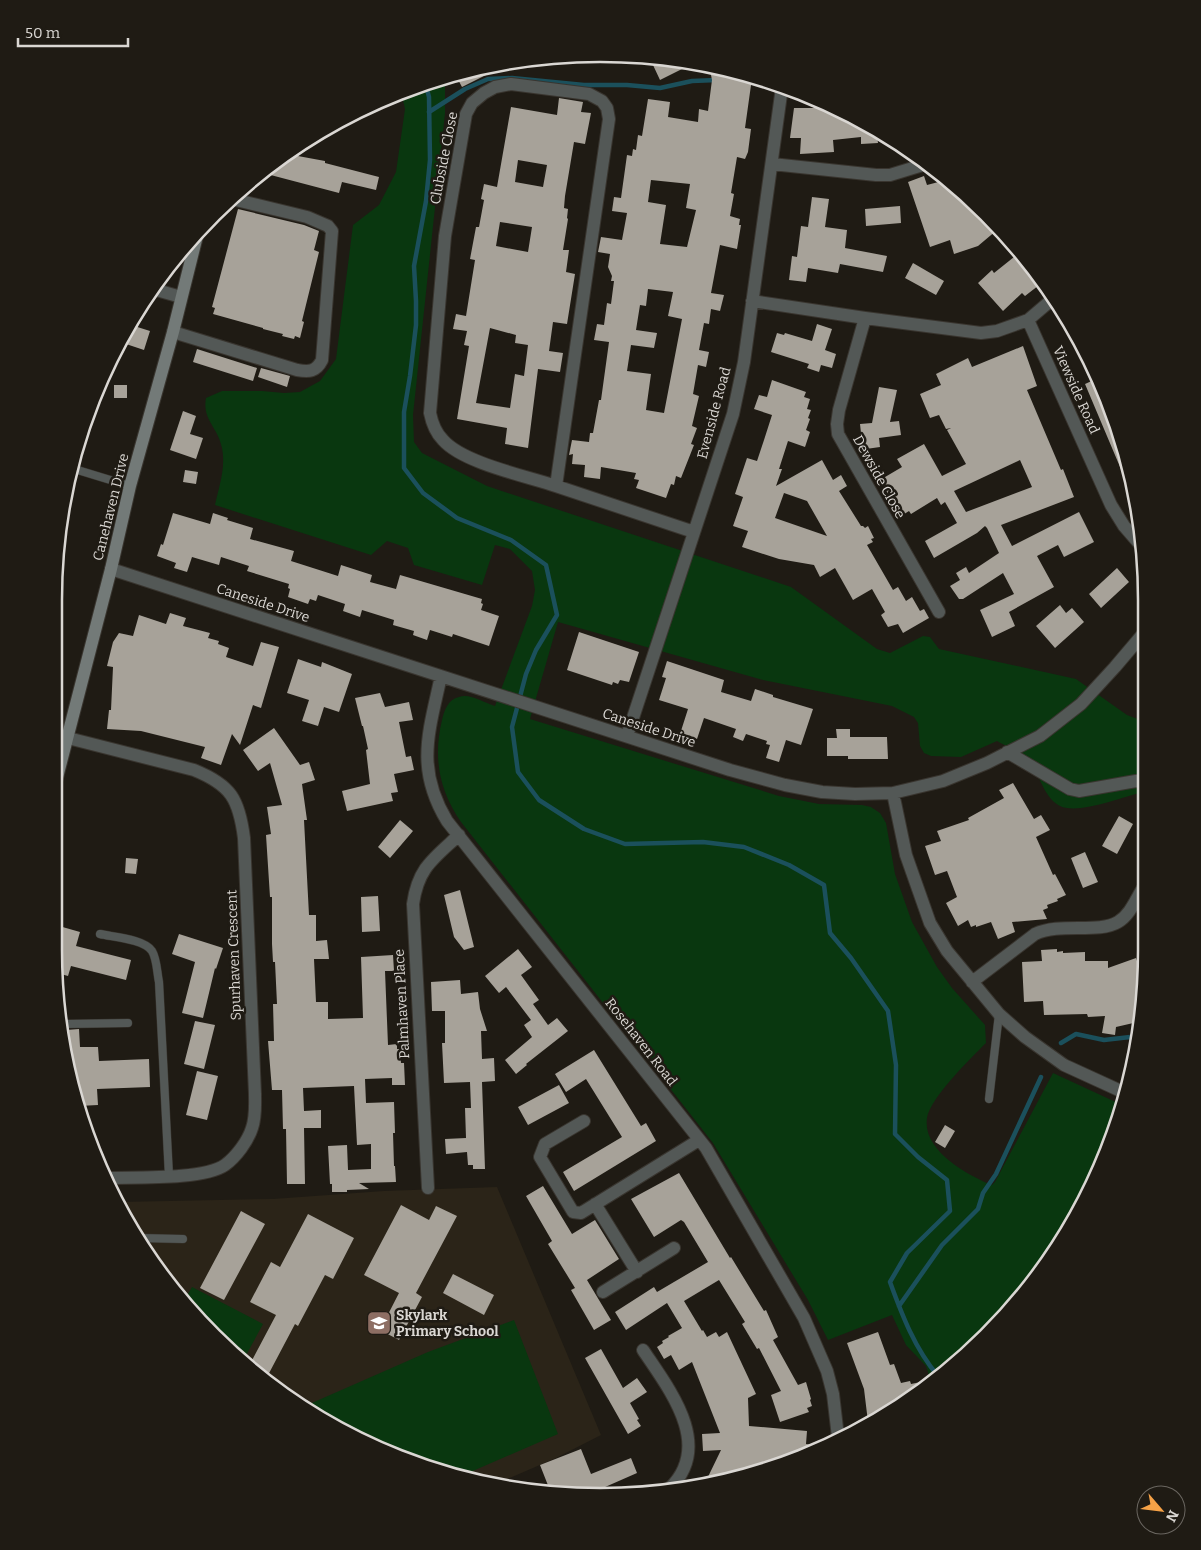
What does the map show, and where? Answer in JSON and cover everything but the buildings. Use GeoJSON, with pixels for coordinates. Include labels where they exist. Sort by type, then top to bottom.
{"type":"FeatureCollection","features":[{"type":"Feature","properties":{"kind":"street","name":"Clubside Close"},"geometry":{"type":"LineString","coordinates":[[556,486],[610,119],[607,108],[602,101],[589,94],[511,84],[495,87],[484,92],[472,103],[466,114],[445,236],[430,413],[433,426],[443,440],[457,452],[474,460],[694,532]]}},
{"type":"Feature","properties":{"kind":"street","name":"Evenside Road"},"geometry":{"type":"LineString","coordinates":[[627,736],[733,414],[744,362],[781,94]]}},
{"type":"Feature","properties":{"kind":"street"},"geometry":{"type":"LineString","coordinates":[[772,164],[876,175],[890,175],[918,167]]}},
{"type":"Feature","properties":{"kind":"street"},"geometry":{"type":"LineString","coordinates":[[173,332],[298,370],[309,372],[316,369],[322,360],[332,231],[328,226],[307,217],[241,201]]}},
{"type":"Feature","properties":{"kind":"street","name":"Canehaven Drive"},"geometry":{"type":"LineString","coordinates":[[62,760],[111,569],[130,486],[173,332],[194,249]]}},
{"type":"Feature","properties":{"kind":"street"},"geometry":{"type":"LineString","coordinates":[[161,291],[181,297]]}},
{"type":"Feature","properties":{"kind":"street"},"geometry":{"type":"LineString","coordinates":[[752,300],[865,318],[981,333],[997,331],[1028,320],[1048,303]]}},
{"type":"Feature","properties":{"kind":"street","name":"Dewside Close"},"geometry":{"type":"LineString","coordinates":[[865,318],[839,410],[838,434],[939,612]]}},
{"type":"Feature","properties":{"kind":"street","name":"Viewside Road"},"geometry":{"type":"LineString","coordinates":[[1028,320],[1111,505],[1124,526],[1135,538]]}},
{"type":"Feature","properties":{"kind":"street","name":"Caneside Drive"},"geometry":{"type":"LineString","coordinates":[[111,569],[730,770],[785,785],[830,793],[893,793],[943,781],[1040,736],[1081,704],[1138,640]]}},
{"type":"Feature","properties":{"kind":"street","name":"Rosehaven Road"},"geometry":{"type":"LineString","coordinates":[[441,676],[427,742],[427,770],[437,803],[447,821],[706,1148],[804,1318],[827,1371],[833,1394],[837,1432]]}},
{"type":"Feature","properties":{"kind":"street","name":"Spurhaven Crescent"},"geometry":{"type":"LineString","coordinates":[[68,738],[194,770],[213,778],[226,788],[236,802],[241,815],[244,838],[255,1094],[252,1128],[241,1148],[225,1165],[212,1171],[169,1176],[114,1178]]}},
{"type":"Feature","properties":{"kind":"street"},"geometry":{"type":"LineString","coordinates":[[1007,752],[1070,789],[1079,791],[1138,781]]}},
{"type":"Feature","properties":{"kind":"street"},"geometry":{"type":"LineString","coordinates":[[893,793],[906,855],[930,923],[947,951],[999,1014],[1025,1037],[1064,1065],[1120,1090]]}},
{"type":"Feature","properties":{"kind":"street","name":"Palmhaven Place"},"geometry":{"type":"LineString","coordinates":[[428,1188],[413,904],[415,887],[422,872],[459,835]]}},
{"type":"Feature","properties":{"kind":"street"},"geometry":{"type":"LineString","coordinates":[[972,982],[1043,930],[1103,927],[1118,922],[1130,910],[1138,895]]}},
{"type":"Feature","properties":{"kind":"street"},"geometry":{"type":"LineString","coordinates":[[584,1121],[545,1144],[540,1157],[573,1212],[581,1213],[699,1140]]}},
{"type":"Feature","properties":{"kind":"street"},"geometry":{"type":"LineString","coordinates":[[595,1204],[637,1272]]}},
{"type":"Feature","properties":{"kind":"street"},"geometry":{"type":"LineString","coordinates":[[603,1292],[674,1248]]}},
{"type":"Feature","properties":{"kind":"street"},"geometry":{"type":"LineString","coordinates":[[643,1350],[670,1391],[687,1427],[686,1458],[682,1471],[674,1482]]}},
{"type":"Feature","properties":{"kind":"lane"},"geometry":{"type":"LineString","coordinates":[[79,470],[130,486]]}},
{"type":"Feature","properties":{"kind":"lane"},"geometry":{"type":"LineString","coordinates":[[100,934],[135,941],[146,946],[152,951],[155,960],[159,982],[169,1176]]}},
{"type":"Feature","properties":{"kind":"lane"},"geometry":{"type":"LineString","coordinates":[[989,1099],[999,1014]]}},
{"type":"Feature","properties":{"kind":"lane"},"geometry":{"type":"LineString","coordinates":[[68,1024],[128,1023]]}},
{"type":"Feature","properties":{"kind":"lane"},"geometry":{"type":"LineString","coordinates":[[147,1238],[183,1238]]}},
{"type":"Feature","properties":{"kind":"shaded area","name":"Skylark Primary School"},"geometry":{"type":"Polygon","coordinates":[[[497,1187],[601,1435],[556,1458],[507,1479],[461,1469],[428,1459],[395,1447],[363,1432],[302,1397],[246,1354],[220,1330],[174,1277],[153,1248],[126,1202],[273,1199],[384,1191],[497,1187]]]}},
{"type":"Feature","properties":{"kind":"green space"},"geometry":{"type":"Polygon","coordinates":[[[445,86],[445,113],[413,415],[414,442],[422,453],[487,486],[791,587],[877,649],[890,653],[923,636],[930,637],[939,649],[1076,679],[1127,715],[1138,719],[1138,793],[1095,806],[1067,808],[1053,802],[1027,759],[997,741],[961,757],[931,756],[924,753],[920,746],[918,723],[914,717],[892,706],[763,680],[558,622],[530,719],[779,796],[819,804],[862,805],[871,807],[880,813],[886,823],[895,874],[912,922],[937,967],[952,988],[985,1025],[986,1043],[943,1089],[935,1100],[927,1118],[927,1130],[932,1141],[948,1160],[971,1175],[992,1185],[1053,1073],[1116,1102],[1098,1155],[1083,1187],[1048,1248],[1005,1304],[981,1330],[929,1375],[926,1366],[906,1345],[892,1315],[828,1340],[808,1300],[713,1143],[461,822],[447,798],[438,761],[439,734],[444,713],[452,700],[463,696],[472,697],[495,706],[532,606],[535,590],[532,571],[510,549],[495,545],[482,585],[414,565],[408,548],[387,541],[371,555],[215,505],[222,477],[223,455],[220,441],[206,412],[206,398],[222,391],[300,392],[320,381],[336,359],[353,225],[379,205],[396,172],[405,109],[403,100],[445,86]]]}},
{"type":"Feature","properties":{"kind":"green space"},"geometry":{"type":"Polygon","coordinates":[[[192,1287],[263,1324],[246,1354],[220,1330],[188,1294],[192,1287]]]}},
{"type":"Feature","properties":{"kind":"green space"},"geometry":{"type":"Polygon","coordinates":[[[514,1320],[558,1434],[472,1471],[395,1447],[363,1432],[312,1403],[428,1352],[514,1320]]]}},
{"type":"Feature","properties":{"kind":"waterway"},"geometry":{"type":"LineString","coordinates":[[429,112],[465,89],[488,79],[512,78],[584,85],[627,85],[660,88],[692,81],[717,80]]}},
{"type":"Feature","properties":{"kind":"waterway"},"geometry":{"type":"LineString","coordinates":[[428,91],[430,160],[426,201],[414,266],[416,325],[404,412],[404,468],[423,493],[457,518],[511,540],[546,565],[557,615],[536,650],[526,674],[512,727],[518,772],[539,800],[584,829],[625,844],[703,842],[744,847],[789,865],[824,885],[830,933],[851,958],[888,1011],[896,1065],[895,1134],[918,1157],[947,1180],[950,1211],[907,1253],[890,1282],[904,1319],[922,1355],[934,1371]]}},
{"type":"Feature","properties":{"kind":"waterway"},"geometry":{"type":"LineString","coordinates":[[1061,1043],[1076,1034],[1104,1040],[1131,1037]]}},
{"type":"Feature","properties":{"kind":"waterway"},"geometry":{"type":"LineString","coordinates":[[899,1306],[942,1245],[978,1209],[983,1193],[996,1174],[1041,1077]]}},
{"type":"Feature","properties":{"kind":"place","name":"Skylark Primary School"},"geometry":{"type":"Point","coordinates":[379,1323]}}]}
